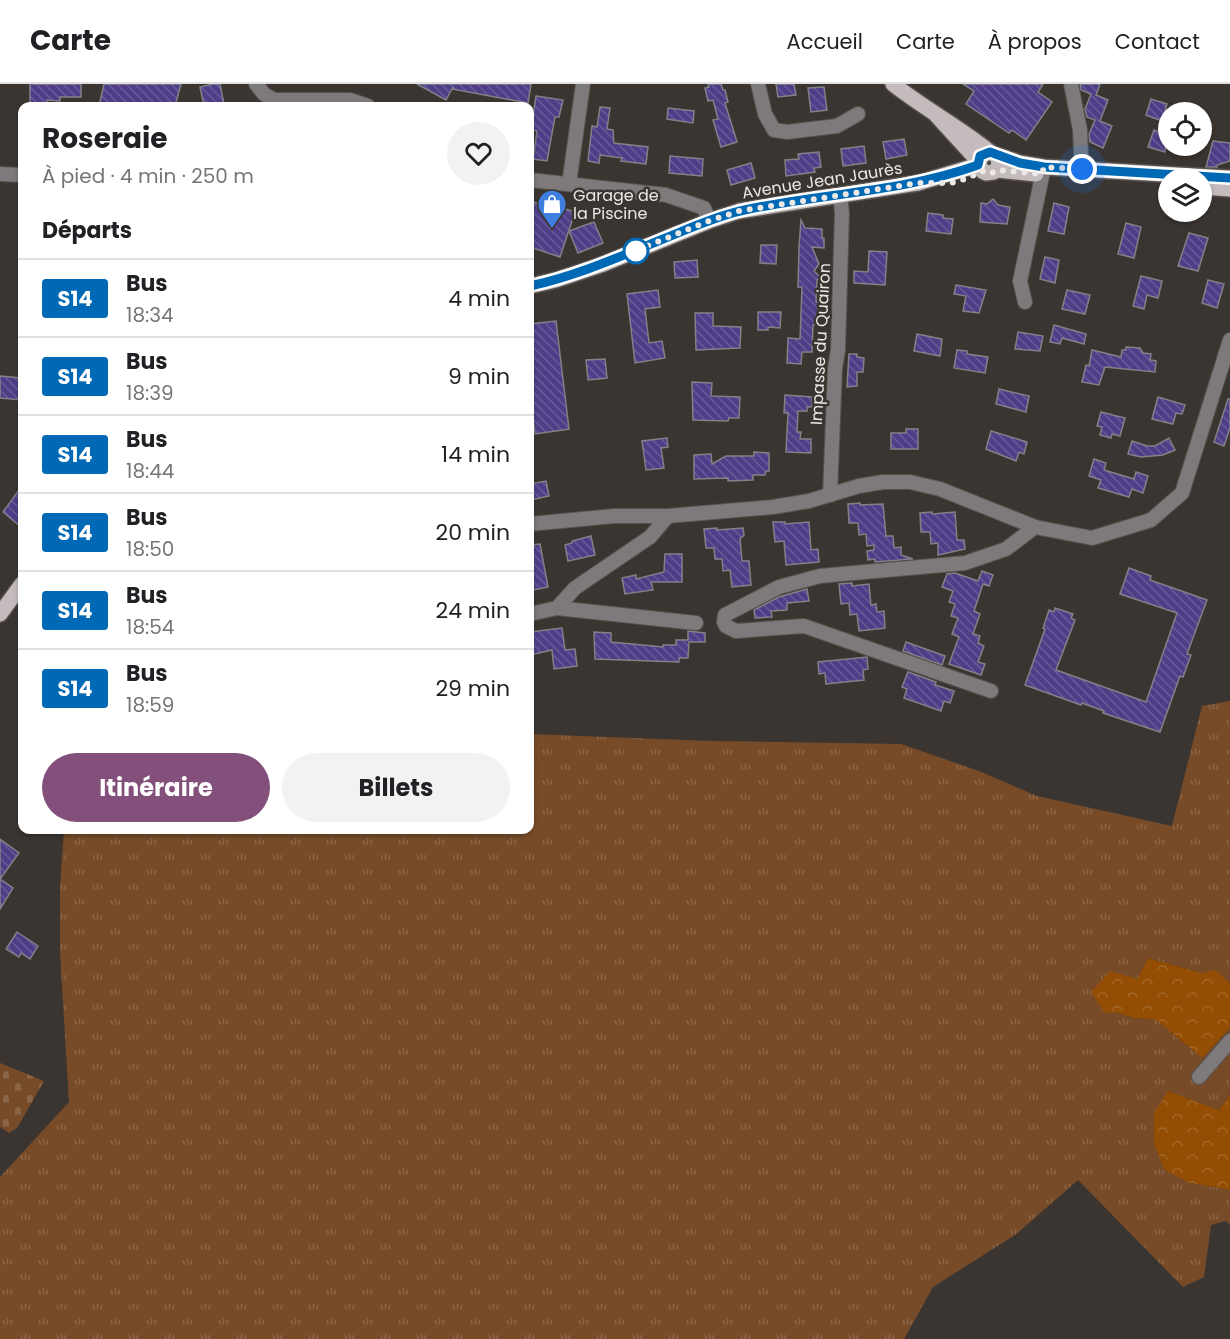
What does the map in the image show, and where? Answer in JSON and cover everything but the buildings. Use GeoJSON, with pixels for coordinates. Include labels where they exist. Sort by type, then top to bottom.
{"type":"FeatureCollection","features":[{"type":"Feature","properties":{"kind":"main road"},"geometry":{"type":"LineString","coordinates":[[893,84],[936,115],[964,131],[987,162]]}},
{"type":"Feature","properties":{"kind":"main road"},"geometry":{"type":"LineString","coordinates":[[936,115],[987,162]]}},
{"type":"Feature","properties":{"kind":"main road"},"geometry":{"type":"LineString","coordinates":[[948,175],[957,161],[956,135]]}},
{"type":"Feature","properties":{"kind":"main road","name":"Avenue Jean Jaurès"},"geometry":{"type":"LineString","coordinates":[[534,285],[601,265],[739,211],[918,183],[987,162],[1043,170],[1230,178]]}},
{"type":"Feature","properties":{"kind":"main road","name":"Avenue Jean Jaurès"},"geometry":{"type":"LineString","coordinates":[[918,183],[951,183],[968,178],[987,162]]}},
{"type":"Feature","properties":{"kind":"main road","name":"Avenue Jean Jaurès"},"geometry":{"type":"LineString","coordinates":[[1082,172],[1158,183]]}},
{"type":"Feature","properties":{"kind":"main road"},"geometry":{"type":"LineString","coordinates":[[1212,188],[1230,189]]}},
{"type":"Feature","properties":{"kind":"main road"},"geometry":{"type":"LineString","coordinates":[[0,614],[18,589]]}},
{"type":"Feature","properties":{"kind":"street"},"geometry":{"type":"LineString","coordinates":[[256,84],[264,94],[274,100],[350,100],[356,102]]}},
{"type":"Feature","properties":{"kind":"street"},"geometry":{"type":"LineString","coordinates":[[569,184],[583,84]]}},
{"type":"Feature","properties":{"kind":"street"},"geometry":{"type":"LineString","coordinates":[[758,84],[765,114],[774,130],[787,132],[837,126],[858,114]]}},
{"type":"Feature","properties":{"kind":"street"},"geometry":{"type":"LineString","coordinates":[[1071,84],[1080,130],[1082,172]]}},
{"type":"Feature","properties":{"kind":"street"},"geometry":{"type":"LineString","coordinates":[[1025,302],[1020,281],[1043,170]]}},
{"type":"Feature","properties":{"kind":"street"},"geometry":{"type":"LineString","coordinates":[[0,174],[18,175]]}},
{"type":"Feature","properties":{"kind":"street"},"geometry":{"type":"LineString","coordinates":[[534,180],[666,195],[704,208],[709,221]]}},
{"type":"Feature","properties":{"kind":"street","name":"Impasse du Quairon"},"geometry":{"type":"LineString","coordinates":[[830,495],[835,368],[839,339],[842,213],[840,195]]}},
{"type":"Feature","properties":{"kind":"street"},"geometry":{"type":"LineString","coordinates":[[534,525],[614,516],[668,516],[774,507],[875,483],[910,482],[940,489],[1035,527],[1092,538],[1150,520],[1182,493],[1230,340]]}},
{"type":"Feature","properties":{"kind":"street"},"geometry":{"type":"LineString","coordinates":[[557,608],[575,588],[651,537],[668,516]]}},
{"type":"Feature","properties":{"kind":"street"},"geometry":{"type":"LineString","coordinates":[[991,691],[804,626],[736,631],[726,626],[725,615],[779,587],[820,576],[965,563],[1006,549],[1035,527]]}},
{"type":"Feature","properties":{"kind":"street"},"geometry":{"type":"LineString","coordinates":[[534,613],[557,608],[696,623]]}},
{"type":"Feature","properties":{"kind":"street"},"geometry":{"type":"LineString","coordinates":[[1199,1077],[1230,1041]]}},
{"type":"Feature","properties":{"kind":"green space"},"geometry":{"type":"Polygon","coordinates":[[[1230,701],[1230,983],[1215,971],[1202,973],[1148,958],[1116,1012],[1133,1018],[1156,1020],[1202,1058],[1230,1028],[1230,1095],[1219,1110],[1168,1091],[1190,1183],[1230,1190],[1230,1225],[1226,1221],[1211,1225],[1204,1277],[1183,1287],[1078,1180],[1015,1235],[933,1287],[904,1339],[0,1339],[0,1177],[69,1102],[60,952],[60,886],[64,834],[534,834],[534,734],[710,741],[901,744],[979,771],[1037,796],[1172,826],[1202,706],[1230,701]]]}},
{"type":"Feature","properties":{"kind":"green space"},"geometry":{"type":"Polygon","coordinates":[[[1148,958],[1202,973],[1215,970],[1230,983],[1230,1028],[1202,1058],[1156,1020],[1133,1018],[1116,1012],[1105,1013],[1091,992],[1110,971],[1137,979],[1148,958]]]}},
{"type":"Feature","properties":{"kind":"green space"},"geometry":{"type":"Polygon","coordinates":[[[0,1063],[44,1081],[17,1128],[9,1133],[0,1127],[0,1063]]]}},
{"type":"Feature","properties":{"kind":"green space"},"geometry":{"type":"Polygon","coordinates":[[[1168,1091],[1219,1110],[1230,1095],[1230,1190],[1190,1183],[1165,1170],[1154,1144],[1154,1113],[1168,1091]]]}},
{"type":"Feature","properties":{"kind":"bus line","name":"S14"},"geometry":{"type":"LineString","coordinates":[[534,285],[601,265],[739,211],[918,183],[978,165],[980,156],[990,152],[1020,163],[1044,167],[1230,178]]}},
{"type":"Feature","properties":{"kind":"place","name":"Garage de la Piscine"},"geometry":{"type":"Point","coordinates":[552,230]}},
{"type":"Feature","properties":{"kind":"route"},"geometry":{"type":"LineString","coordinates":[[636,251],[632,252],[739,211],[918,183],[951,183],[982,171],[990,174],[997,170],[1042,174],[1044,167],[1082,169]]}}]}
